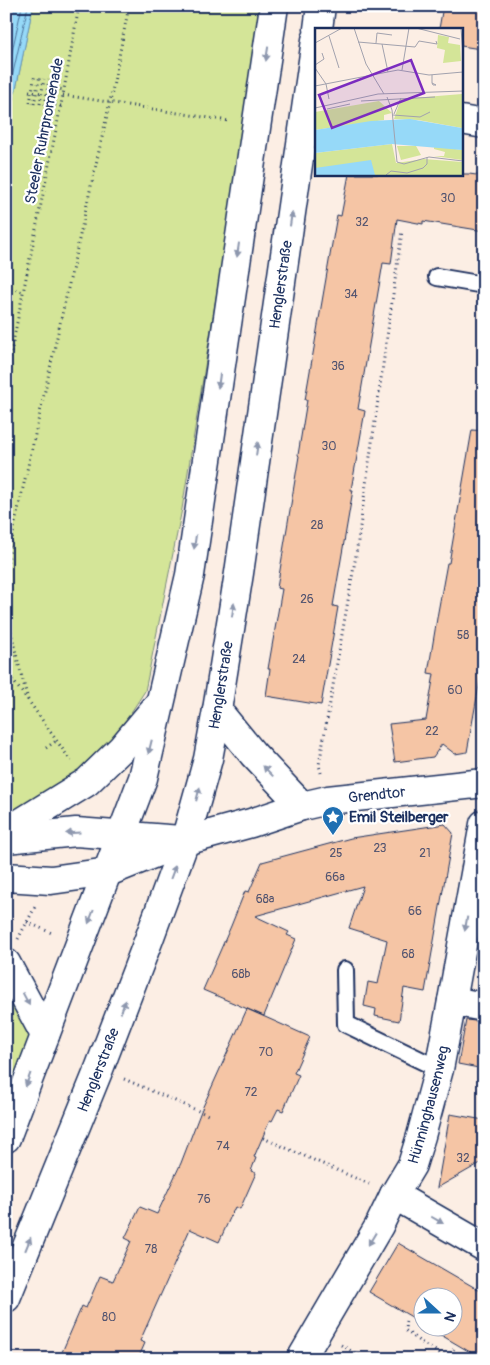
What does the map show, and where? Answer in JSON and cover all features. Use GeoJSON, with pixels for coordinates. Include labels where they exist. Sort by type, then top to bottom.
{"type":"FeatureCollection","features":[{"type":"Feature","properties":{"kind":"main road"},"geometry":{"type":"LineString","coordinates":[[6,1138],[143,778],[162,700],[190,575],[274,6]]}},
{"type":"Feature","properties":{"kind":"main road"},"geometry":{"type":"LineString","coordinates":[[318,28],[321,6]]}},
{"type":"Feature","properties":{"kind":"main road","name":"Henglerstraße"},"geometry":{"type":"LineString","coordinates":[[6,1298],[99,1069],[162,904],[185,841],[208,759],[239,573],[315,47]]}},
{"type":"Feature","properties":{"kind":"main road"},"geometry":{"type":"LineString","coordinates":[[462,120],[484,124]]}},
{"type":"Feature","properties":{"kind":"main road"},"geometry":{"type":"LineString","coordinates":[[6,832],[87,782],[122,748],[162,700]]}},
{"type":"Feature","properties":{"kind":"main road"},"geometry":{"type":"LineString","coordinates":[[217,710],[253,754],[315,803]]}},
{"type":"Feature","properties":{"kind":"main road","name":"Grendtor"},"geometry":{"type":"LineString","coordinates":[[185,841],[315,803],[484,783]]}},
{"type":"Feature","properties":{"kind":"main road","name":"Hünninghausenweg"},"geometry":{"type":"LineString","coordinates":[[301,1359],[379,1226],[394,1195],[412,1165],[439,1069],[484,824]]}},
{"type":"Feature","properties":{"kind":"main road"},"geometry":{"type":"LineString","coordinates":[[6,839],[76,832],[185,841]]}},
{"type":"Feature","properties":{"kind":"main road"},"geometry":{"type":"LineString","coordinates":[[122,835],[139,860],[162,904]]}},
{"type":"Feature","properties":{"kind":"main road"},"geometry":{"type":"LineString","coordinates":[[6,877],[51,880],[108,872],[185,841]]}},
{"type":"Feature","properties":{"kind":"main road"},"geometry":{"type":"LineString","coordinates":[[10,954],[45,1035]]}},
{"type":"Feature","properties":{"kind":"main road"},"geometry":{"type":"LineString","coordinates":[[452,1001],[484,1007]]}},
{"type":"Feature","properties":{"kind":"main road"},"geometry":{"type":"LineString","coordinates":[[394,1195],[484,1247]]}},
{"type":"Feature","properties":{"kind":"lane"},"geometry":{"type":"LineString","coordinates":[[437,277],[484,285]]}},
{"type":"Feature","properties":{"kind":"lane"},"geometry":{"type":"LineString","coordinates":[[345,970],[346,1024],[439,1069]]}},
{"type":"Feature","properties":{"kind":"path","name":"Steeler Ruhrpromenade"},"geometry":{"type":"LineString","coordinates":[[6,377],[79,6]]}},
{"type":"Feature","properties":{"kind":"path"},"geometry":{"type":"LineString","coordinates":[[28,700],[11,630],[7,596],[10,554],[18,510],[110,102],[129,6]]}},
{"type":"Feature","properties":{"kind":"path"},"geometry":{"type":"LineString","coordinates":[[30,103],[30,91],[36,74]]}},
{"type":"Feature","properties":{"kind":"path"},"geometry":{"type":"LineString","coordinates":[[34,104],[40,75]]}},
{"type":"Feature","properties":{"kind":"path"},"geometry":{"type":"LineString","coordinates":[[46,79],[46,96],[42,104],[42,93],[46,79]]}},
{"type":"Feature","properties":{"kind":"path"},"geometry":{"type":"LineString","coordinates":[[60,106],[50,104],[53,88],[64,90]]}},
{"type":"Feature","properties":{"kind":"path"},"geometry":{"type":"LineString","coordinates":[[30,91],[42,93]]}},
{"type":"Feature","properties":{"kind":"path"},"geometry":{"type":"LineString","coordinates":[[63,95],[256,125]]}},
{"type":"Feature","properties":{"kind":"path"},"geometry":{"type":"LineString","coordinates":[[46,96],[51,96]]}},
{"type":"Feature","properties":{"kind":"path"},"geometry":{"type":"LineString","coordinates":[[315,803],[319,765],[356,555],[402,231]]}},
{"type":"Feature","properties":{"kind":"path"},"geometry":{"type":"LineString","coordinates":[[6,287],[24,292]]}},
{"type":"Feature","properties":{"kind":"path"},"geometry":{"type":"LineString","coordinates":[[6,672],[75,766]]}},
{"type":"Feature","properties":{"kind":"path"},"geometry":{"type":"LineString","coordinates":[[46,748],[56,741]]}},
{"type":"Feature","properties":{"kind":"path"},"geometry":{"type":"LineString","coordinates":[[10,954],[51,880]]}},
{"type":"Feature","properties":{"kind":"path"},"geometry":{"type":"LineString","coordinates":[[99,1069],[208,1115]]}},
{"type":"Feature","properties":{"kind":"path"},"geometry":{"type":"LineString","coordinates":[[263,1138],[394,1195]]}},
{"type":"Feature","properties":{"kind":"path"},"geometry":{"type":"LineString","coordinates":[[406,1321],[405,1330],[449,1359],[454,1349]]}},
{"type":"Feature","properties":{"kind":"green space"},"geometry":{"type":"Polygon","coordinates":[[[33,6],[263,6],[182,509],[145,691],[113,740],[78,777],[32,806],[6,816],[6,122],[16,89],[33,6]]]}},
{"type":"Feature","properties":{"kind":"green space"},"geometry":{"type":"Polygon","coordinates":[[[6,976],[40,1037],[6,1133],[6,976]]]}},
{"type":"Feature","properties":{"kind":"water"},"geometry":{"type":"Polygon","coordinates":[[[6,6],[33,6],[16,89],[6,122],[6,6]]]}},
{"type":"Feature","properties":{"kind":"building"},"geometry":{"type":"Polygon","coordinates":[[[443,6],[484,6],[484,31],[481,49],[462,46],[462,28],[439,28],[443,6]]]}},
{"type":"Feature","properties":{"kind":"building"},"geometry":{"type":"Polygon","coordinates":[[[469,174],[484,176],[484,231],[423,221],[423,224],[397,219],[391,264],[383,263],[358,409],[365,411],[333,606],[338,607],[321,705],[266,696],[270,669],[268,669],[282,589],[277,588],[299,456],[307,400],[305,400],[337,215],[341,216],[349,175],[469,174]]]}},
{"type":"Feature","properties":{"kind":"building"},"geometry":{"type":"Polygon","coordinates":[[[472,430],[484,431],[484,658],[467,752],[455,754],[442,744],[433,757],[395,762],[389,724],[426,720],[434,674],[428,673],[472,430]]]}},
{"type":"Feature","properties":{"kind":"building"},"geometry":{"type":"Polygon","coordinates":[[[445,824],[453,833],[425,992],[404,988],[399,1021],[375,1016],[376,1009],[364,1006],[368,982],[378,984],[387,940],[349,928],[363,886],[255,916],[289,932],[287,935],[296,939],[264,1016],[203,990],[245,891],[249,892],[262,862],[351,838],[445,824]]]}},
{"type":"Feature","properties":{"kind":"building"},"geometry":{"type":"Polygon","coordinates":[[[247,1009],[310,1037],[294,1073],[299,1075],[283,1111],[278,1109],[272,1121],[270,1120],[254,1157],[256,1158],[251,1171],[256,1173],[240,1209],[235,1207],[219,1242],[190,1229],[140,1341],[145,1343],[138,1359],[59,1359],[82,1306],[86,1308],[100,1276],[113,1281],[131,1241],[125,1238],[140,1207],[157,1214],[247,1009]]]}},
{"type":"Feature","properties":{"kind":"building"},"geometry":{"type":"Polygon","coordinates":[[[466,1020],[484,1022],[484,1069],[458,1064],[466,1020]]]}},
{"type":"Feature","properties":{"kind":"building"},"geometry":{"type":"Polygon","coordinates":[[[450,1114],[484,1120],[484,1161],[437,1188],[450,1114]]]}},
{"type":"Feature","properties":{"kind":"building"},"geometry":{"type":"Polygon","coordinates":[[[398,1243],[484,1293],[484,1359],[446,1338],[462,1338],[462,1288],[412,1288],[412,1317],[369,1292],[398,1243]]]}},
{"type":"Feature","properties":{"kind":"place","name":"Emil Steilberger"},"geometry":{"type":"Point","coordinates":[333,836]}}]}
